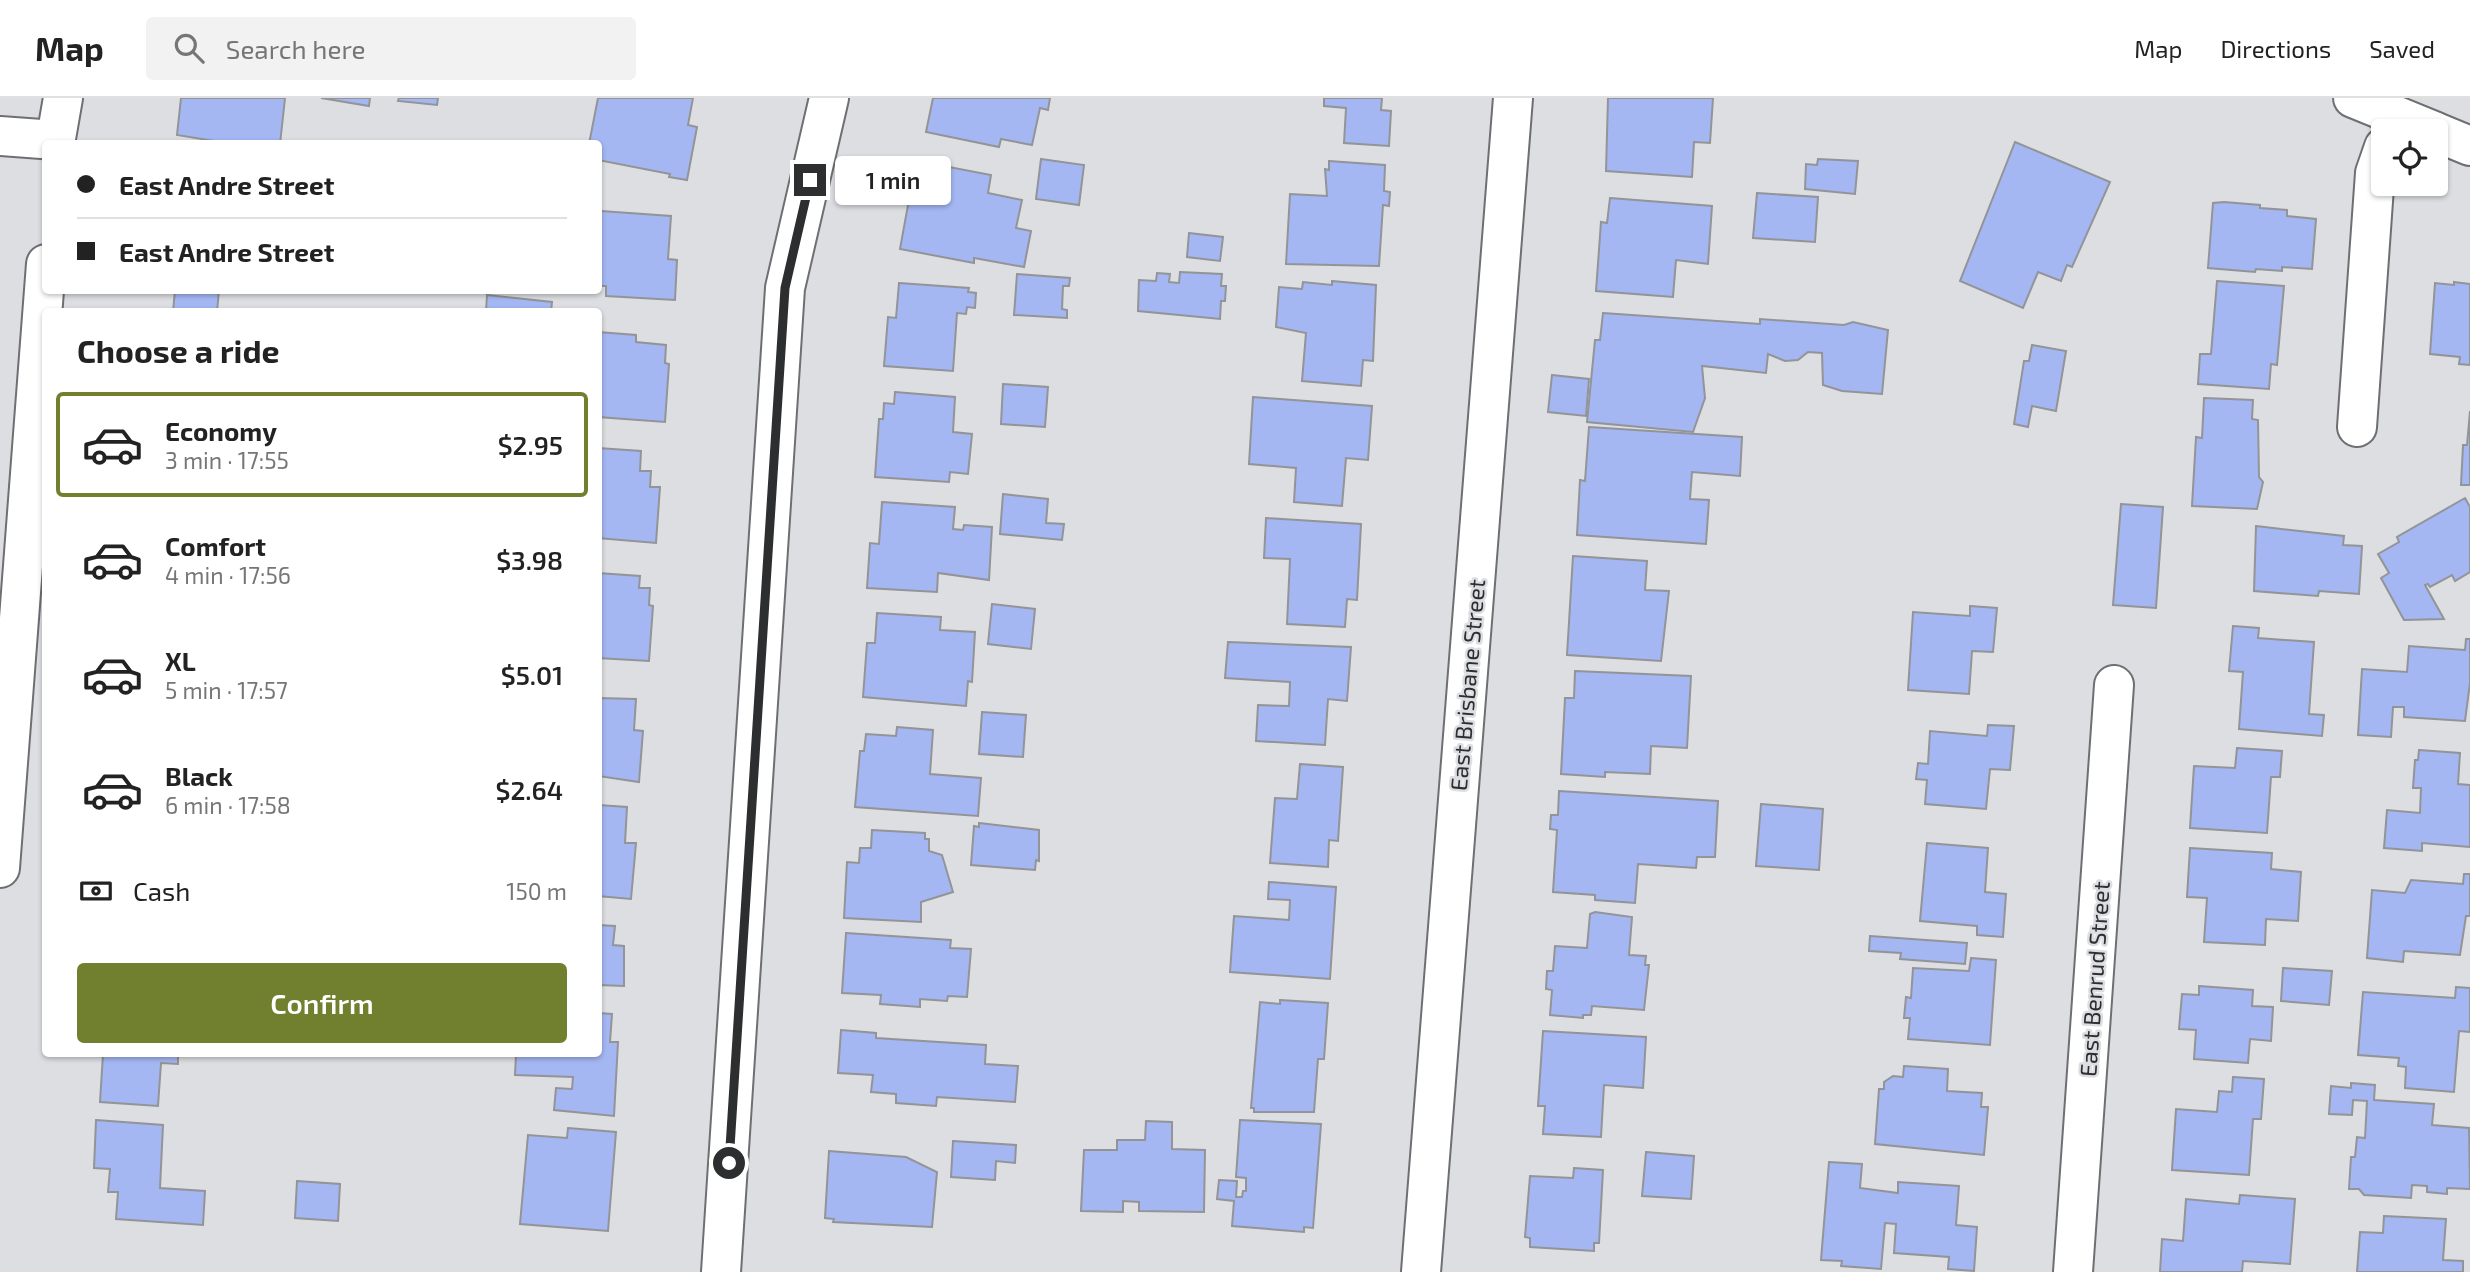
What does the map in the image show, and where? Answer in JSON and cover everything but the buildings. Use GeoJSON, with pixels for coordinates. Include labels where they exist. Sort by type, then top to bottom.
{"type":"FeatureCollection","features":[{"type":"Feature","properties":{"kind":"street"},"geometry":{"type":"LineString","coordinates":[[55,140],[64,98]]}},
{"type":"Feature","properties":{"kind":"street"},"geometry":{"type":"LineString","coordinates":[[722,1272],[785,288],[829,98]]}},
{"type":"Feature","properties":{"kind":"street","name":"East Brisbane Street"},"geometry":{"type":"LineString","coordinates":[[1421,1272],[1513,98]]}},
{"type":"Feature","properties":{"kind":"street"},"geometry":{"type":"LineString","coordinates":[[2353,98],[2376,119]]}},
{"type":"Feature","properties":{"kind":"street"},"geometry":{"type":"LineString","coordinates":[[0,136],[42,141]]}},
{"type":"Feature","properties":{"kind":"street"},"geometry":{"type":"LineString","coordinates":[[2448,137],[2470,146]]}},
{"type":"Feature","properties":{"kind":"street"},"geometry":{"type":"LineString","coordinates":[[2357,427],[2373,196]]}},
{"type":"Feature","properties":{"kind":"street"},"geometry":{"type":"LineString","coordinates":[[0,868],[42,317]]}},
{"type":"Feature","properties":{"kind":"street","name":"East Benrud Street"},"geometry":{"type":"LineString","coordinates":[[2073,1272],[2114,685]]}},
{"type":"Feature","properties":{"kind":"route"},"geometry":{"type":"LineString","coordinates":[[729,1163],[785,288],[810,180]]}}]}
